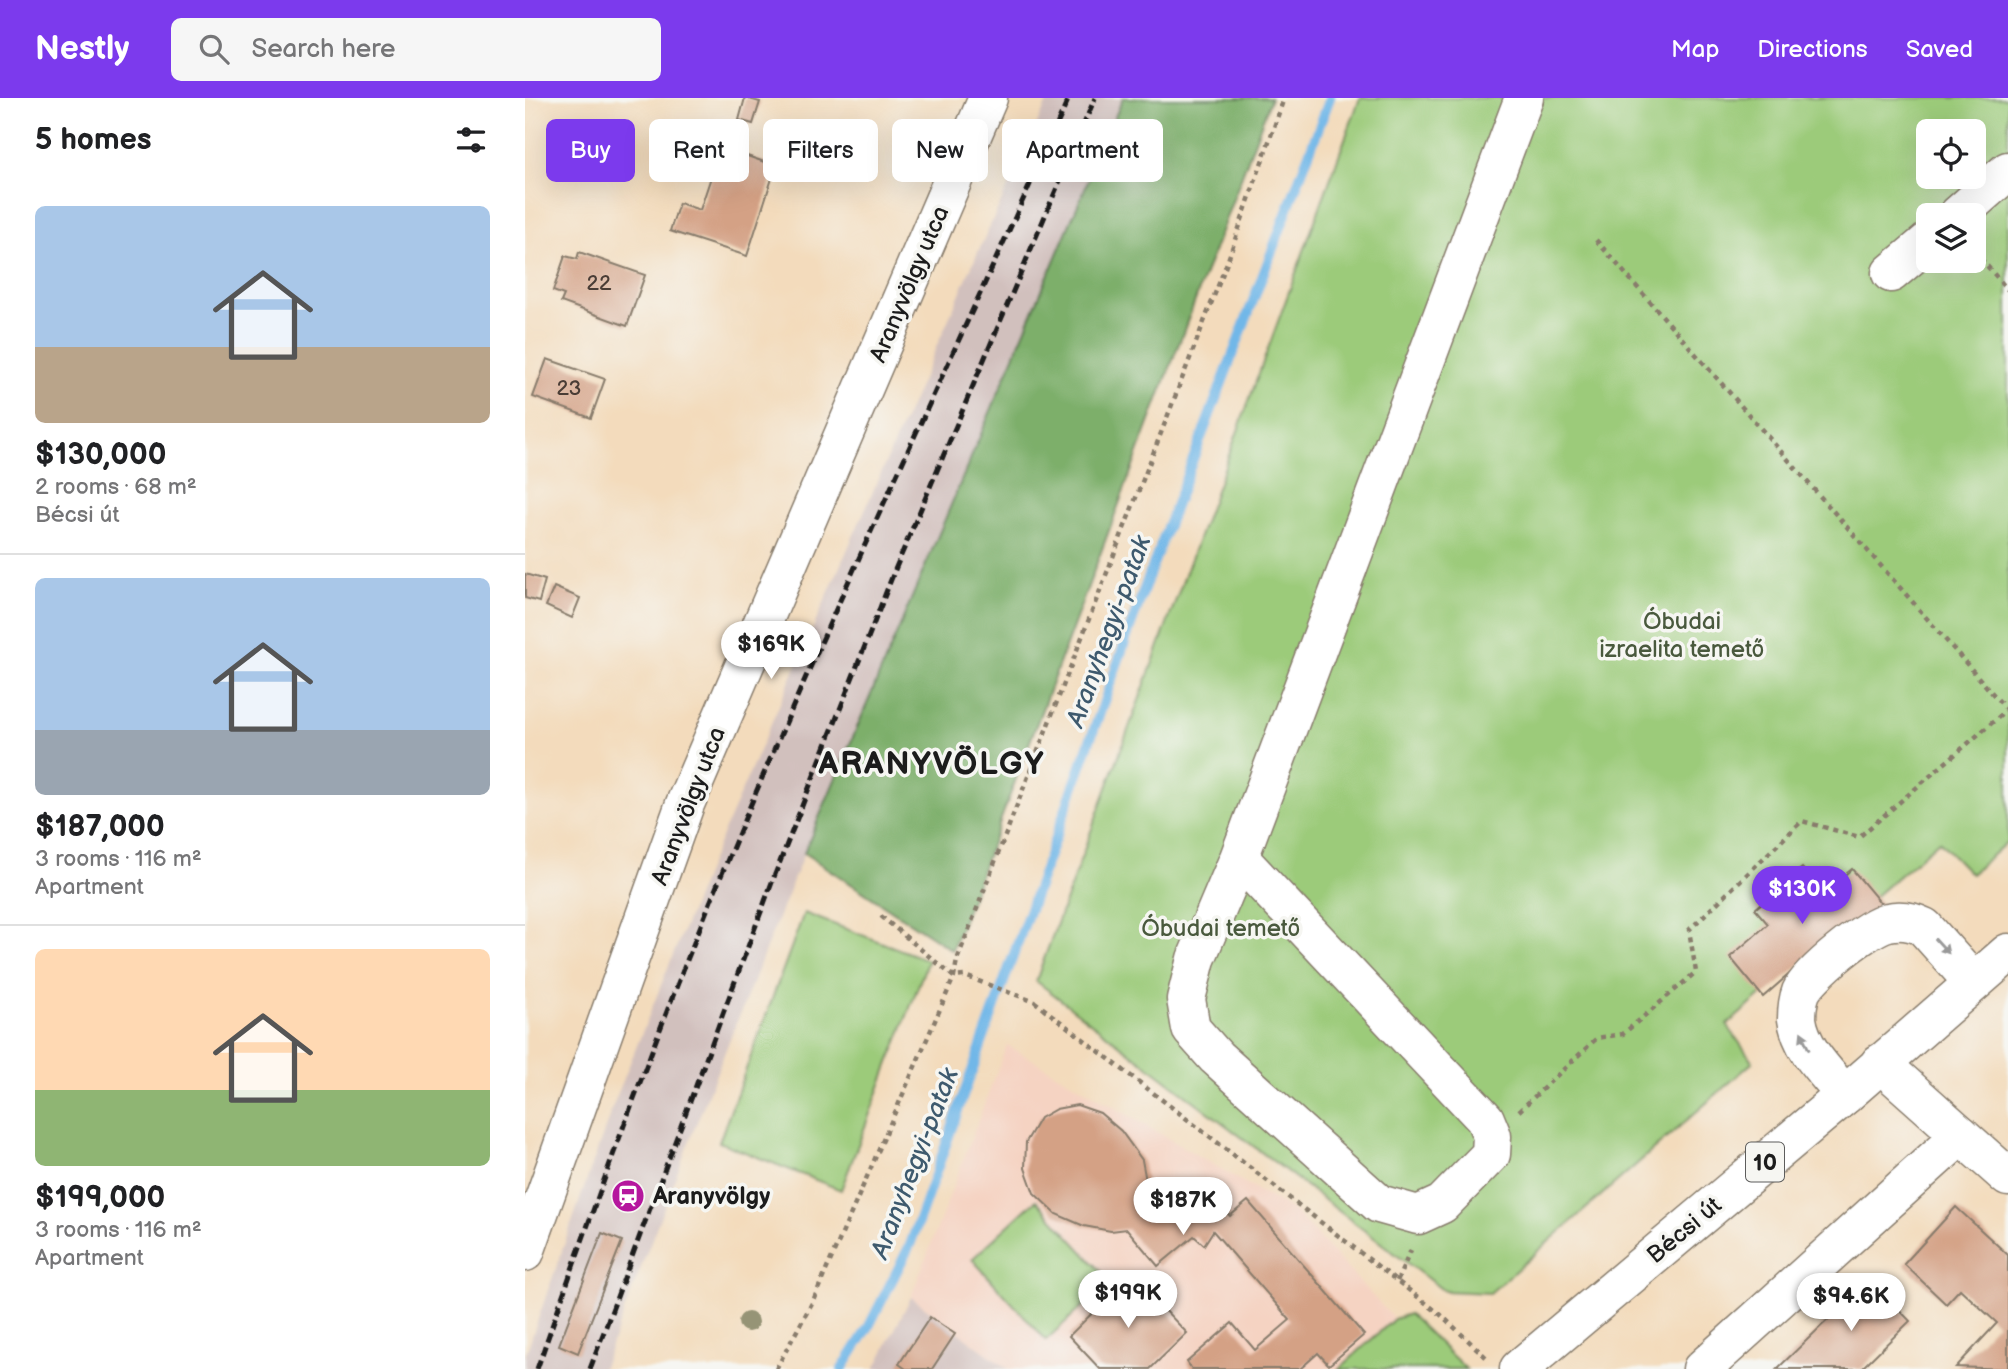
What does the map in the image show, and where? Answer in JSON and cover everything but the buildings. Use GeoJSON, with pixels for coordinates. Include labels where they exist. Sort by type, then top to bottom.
{"type":"FeatureCollection","features":[{"type":"Feature","properties":{"kind":"street","name":"Aranyvölgy utca"},"geometry":{"type":"LineString","coordinates":[[525,1252],[685,804],[988,98]]}},
{"type":"Feature","properties":{"kind":"street"},"geometry":{"type":"LineString","coordinates":[[1239,858],[1485,1119],[1492,1136],[1491,1154],[1441,1204],[1418,1215],[1379,1204],[1216,1057],[1191,1029],[1186,999],[1196,959],[1239,858],[1524,98]]}},
{"type":"Feature","properties":{"kind":"street"},"geometry":{"type":"LineString","coordinates":[[1972,203],[2008,171]]}},
{"type":"Feature","properties":{"kind":"street"},"geometry":{"type":"LineString","coordinates":[[1891,273],[1916,252]]}},
{"type":"Feature","properties":{"kind":"street"},"geometry":{"type":"LineString","coordinates":[[1845,1095],[1807,1048],[1801,1034],[1798,1004],[1809,979],[1868,930],[1886,922],[1901,920],[1924,927],[1973,982]]}},
{"type":"Feature","properties":{"kind":"street","name":"Bécsi út"},"geometry":{"type":"LineString","coordinates":[[1505,1365],[1845,1095],[2008,953]]}},
{"type":"Feature","properties":{"kind":"street"},"geometry":{"type":"LineString","coordinates":[[1880,1063],[2008,1177]]}},
{"type":"Feature","properties":{"kind":"street"},"geometry":{"type":"LineString","coordinates":[[1702,1369],[1961,1135]]}},
{"type":"Feature","properties":{"kind":"path"},"geometry":{"type":"LineString","coordinates":[[776,1369],[812,1303],[954,976],[962,947],[1228,260],[1284,98]]}},
{"type":"Feature","properties":{"kind":"path"},"geometry":{"type":"LineString","coordinates":[[1492,1136],[1597,1038],[1623,1034],[1696,972],[1689,930],[1802,821],[1859,837],[2008,710],[1596,240]]}},
{"type":"Feature","properties":{"kind":"path"},"geometry":{"type":"LineString","coordinates":[[1986,265],[2008,290]]}},
{"type":"Feature","properties":{"kind":"path"},"geometry":{"type":"LineString","coordinates":[[881,916],[954,976],[965,976],[1035,1002],[1505,1365]]}},
{"type":"Feature","properties":{"kind":"shaded area"},"geometry":{"type":"Polygon","coordinates":[[[1049,98],[1123,98],[1114,119],[1039,119],[1049,98]]]}},
{"type":"Feature","properties":{"kind":"shaded area"},"geometry":{"type":"Polygon","coordinates":[[[1010,182],[1088,182],[804,853],[602,1369],[525,1369],[525,1356],[614,1103],[709,865],[1010,182]]]}},
{"type":"Feature","properties":{"kind":"shaded area"},"geometry":{"type":"Polygon","coordinates":[[[1007,1045],[1295,1212],[1394,1319],[1339,1369],[1008,1369],[911,1297],[1007,1045]]]}},
{"type":"Feature","properties":{"kind":"shaded area"},"geometry":{"type":"Polygon","coordinates":[[[911,1297],[1008,1369],[875,1369],[911,1297]]]}},
{"type":"Feature","properties":{"kind":"green space"},"geometry":{"type":"Polygon","coordinates":[[[1123,98],[1271,98],[952,950],[804,853],[1088,182],[1163,182],[1163,119],[1114,119],[1123,98]]]}},
{"type":"Feature","properties":{"kind":"green space"},"geometry":{"type":"Polygon","coordinates":[[[1360,98],[2008,98],[2008,841],[1971,874],[1939,841],[1727,1025],[1753,1062],[1490,1293],[1444,1291],[1036,981],[1360,98]]]}},
{"type":"Feature","properties":{"kind":"green space"},"geometry":{"type":"Polygon","coordinates":[[[804,913],[928,960],[841,1190],[719,1142],[804,913]]]}},
{"type":"Feature","properties":{"kind":"green space"},"geometry":{"type":"Polygon","coordinates":[[[1036,1200],[1110,1281],[1046,1340],[972,1259],[1036,1200]]]}},
{"type":"Feature","properties":{"kind":"green space"},"geometry":{"type":"Polygon","coordinates":[[[1409,1314],[1466,1369],[1339,1369],[1394,1319],[1409,1314]]]}},
{"type":"Feature","properties":{"kind":"waterway","name":"Aranyhegyi-patak"},"geometry":{"type":"LineString","coordinates":[[842,1369],[868,1328],[910,1245],[1148,578],[1330,98]]}},
{"type":"Feature","properties":{"kind":"railway"},"geometry":{"type":"LineString","coordinates":[[537,1369],[672,998],[762,778],[1069,98]]}},
{"type":"Feature","properties":{"kind":"railway"},"geometry":{"type":"LineString","coordinates":[[590,1369],[774,877],[894,572],[1095,98]]}},
{"type":"Feature","properties":{"kind":"place","name":"Aranyvölgy"},"geometry":{"type":"Point","coordinates":[628,1196]}},
{"type":"Feature","properties":{"kind":"district","name":"ARANYVÖLGY"},"geometry":{"type":"Point","coordinates":[932,763]}},
{"type":"Feature","properties":{"kind":"park label","name":"Óbudai izraelita temető"},"geometry":{"type":"Point","coordinates":[1682,635]}},
{"type":"Feature","properties":{"kind":"park label","name":"Óbudai temető"},"geometry":{"type":"Point","coordinates":[1221,928]}}]}
